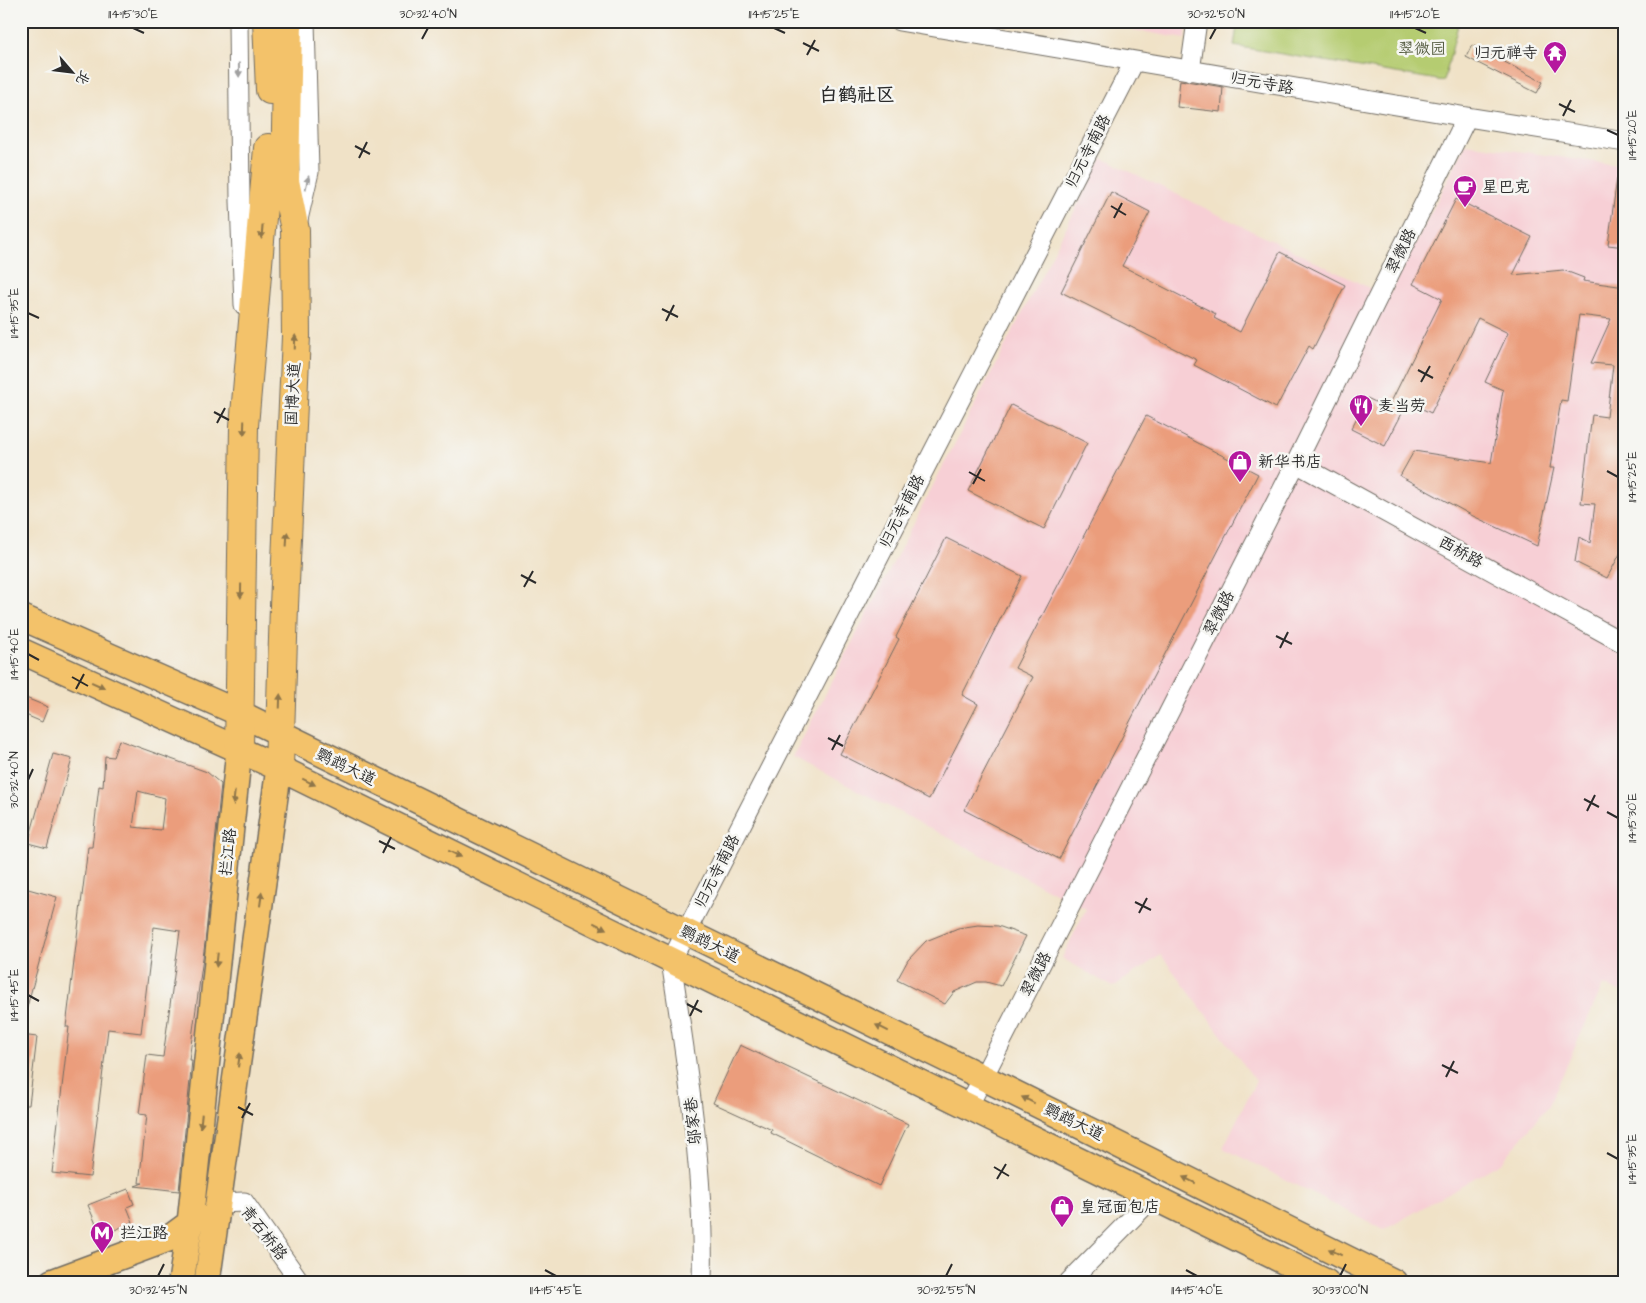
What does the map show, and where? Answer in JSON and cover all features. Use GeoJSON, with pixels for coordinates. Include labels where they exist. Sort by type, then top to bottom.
{"type":"FeatureCollection","features":[{"type":"Feature","properties":{"kind":"highway","name":"国博大道"},"geometry":{"type":"LineString","coordinates":[[266,21],[276,182],[295,230],[296,336],[279,768]]}},
{"type":"Feature","properties":{"kind":"highway","name":"国博大道"},"geometry":{"type":"LineString","coordinates":[[238,750],[244,426],[247,390],[276,182],[288,21]]}},
{"type":"Feature","properties":{"kind":"main road","name":"鹦鹉大道"},"geometry":{"type":"LineString","coordinates":[[21,617],[239,713],[686,931],[1394,1282]]}},
{"type":"Feature","properties":{"kind":"main road","name":"鹦鹉大道"},"geometry":{"type":"LineString","coordinates":[[21,651],[279,768],[1326,1282]]}},
{"type":"Feature","properties":{"kind":"main road","name":"拦江路"},"geometry":{"type":"LineString","coordinates":[[181,1282],[190,1223],[238,750]]}},
{"type":"Feature","properties":{"kind":"main road"},"geometry":{"type":"LineString","coordinates":[[207,1282],[279,768]]}},
{"type":"Feature","properties":{"kind":"main road"},"geometry":{"type":"LineString","coordinates":[[52,1282],[168,1239],[219,1203]]}},
{"type":"Feature","properties":{"kind":"street"},"geometry":{"type":"LineString","coordinates":[[238,21],[240,201],[247,390]]}},
{"type":"Feature","properties":{"kind":"street"},"geometry":{"type":"LineString","coordinates":[[295,230],[309,172],[305,21]]}},
{"type":"Feature","properties":{"kind":"street","name":"归元寺路"},"geometry":{"type":"LineString","coordinates":[[899,21],[1467,118],[1625,142]]}},
{"type":"Feature","properties":{"kind":"street"},"geometry":{"type":"LineString","coordinates":[[1190,71],[1197,21]]}},
{"type":"Feature","properties":{"kind":"street","name":"归元寺南路"},"geometry":{"type":"LineString","coordinates":[[671,961],[1134,62]]}},
{"type":"Feature","properties":{"kind":"street","name":"翠微路"},"geometry":{"type":"LineString","coordinates":[[968,1107],[1296,463],[1467,118]]}},
{"type":"Feature","properties":{"kind":"street","name":"西桥路"},"geometry":{"type":"LineString","coordinates":[[1296,463],[1625,644]]}},
{"type":"Feature","properties":{"kind":"street","name":"邬家巷"},"geometry":{"type":"LineString","coordinates":[[671,961],[686,1058],[698,1163],[702,1282]]}},
{"type":"Feature","properties":{"kind":"street"},"geometry":{"type":"LineString","coordinates":[[1069,1282],[1154,1196]]}},
{"type":"Feature","properties":{"kind":"street","name":"青石桥路"},"geometry":{"type":"LineString","coordinates":[[219,1203],[244,1202],[300,1282]]}},
{"type":"Feature","properties":{"kind":"shaded area"},"geometry":{"type":"Polygon","coordinates":[[[1083,21],[1188,21],[1185,39],[1083,21]]]}},
{"type":"Feature","properties":{"kind":"shaded area"},"geometry":{"type":"Polygon","coordinates":[[[1466,144],[1625,166],[1625,993],[1603,985],[1549,1105],[1502,1162],[1384,1230],[1223,1148],[1256,1081],[1161,955],[1113,987],[1062,958],[1086,909],[793,757],[1102,158],[1388,297],[1466,144]]]}},
{"type":"Feature","properties":{"kind":"green space","name":"翠微园"},"geometry":{"type":"Polygon","coordinates":[[[1238,21],[1269,21],[1269,26],[1298,29],[1300,21],[1459,21],[1444,81],[1234,46],[1238,21]]]}},
{"type":"Feature","properties":{"kind":"building"},"geometry":{"type":"Polygon","coordinates":[[[1472,45],[1543,82],[1537,93],[1466,57],[1472,45]]]}},
{"type":"Feature","properties":{"kind":"building"},"geometry":{"type":"Polygon","coordinates":[[[1180,80],[1223,87],[1221,112],[1177,107],[1180,80]]]}},
{"type":"Feature","properties":{"kind":"building"},"geometry":{"type":"Polygon","coordinates":[[[1617,178],[1625,179],[1625,247],[1608,245],[1617,178]]]}},
{"type":"Feature","properties":{"kind":"building"},"geometry":{"type":"Polygon","coordinates":[[[1111,192],[1150,212],[1122,266],[1216,314],[1214,318],[1240,332],[1280,252],[1345,285],[1313,349],[1309,346],[1276,408],[1194,365],[1197,360],[1061,292],[1111,192]]]}},
{"type":"Feature","properties":{"kind":"building"},"geometry":{"type":"Polygon","coordinates":[[[1456,199],[1532,237],[1513,275],[1563,270],[1584,278],[1583,281],[1625,287],[1625,523],[1621,552],[1607,578],[1575,562],[1579,537],[1590,543],[1595,504],[1581,503],[1592,415],[1607,417],[1613,365],[1591,363],[1611,319],[1579,315],[1567,401],[1561,400],[1550,468],[1554,468],[1537,546],[1473,516],[1400,476],[1414,451],[1491,463],[1503,390],[1485,382],[1508,333],[1478,318],[1431,413],[1408,402],[1385,446],[1351,429],[1367,398],[1388,408],[1442,299],[1413,284],[1456,199]]]}},
{"type":"Feature","properties":{"kind":"building"},"geometry":{"type":"Polygon","coordinates":[[[1011,405],[1087,443],[1044,529],[968,491],[1011,405]]]}},
{"type":"Feature","properties":{"kind":"building"},"geometry":{"type":"Polygon","coordinates":[[[1146,416],[1258,474],[1059,859],[964,810],[1033,677],[1015,668],[1146,416]]]}},
{"type":"Feature","properties":{"kind":"building"},"geometry":{"type":"Polygon","coordinates":[[[946,538],[1022,576],[962,695],[978,704],[929,799],[840,754],[899,639],[896,637],[946,538]]]}},
{"type":"Feature","properties":{"kind":"building"},"geometry":{"type":"Polygon","coordinates":[[[21,696],[48,707],[42,722],[21,713],[21,696]]]}},
{"type":"Feature","properties":{"kind":"building"},"geometry":{"type":"Polygon","coordinates":[[[119,740],[207,772],[221,784],[205,943],[189,1060],[192,1060],[179,1191],[135,1186],[143,1183],[139,1183],[147,1115],[139,1114],[147,1055],[163,1057],[180,931],[154,927],[141,1033],[108,1029],[90,1177],[52,1173],[69,1027],[66,1027],[88,847],[92,847],[99,786],[103,787],[105,756],[113,757],[119,740]],[[138,791],[133,827],[161,830],[165,798],[138,791]]]}},
{"type":"Feature","properties":{"kind":"building"},"geometry":{"type":"Polygon","coordinates":[[[53,754],[72,759],[47,848],[28,843],[53,754]]]}},
{"type":"Feature","properties":{"kind":"building"},"geometry":{"type":"Polygon","coordinates":[[[21,887],[57,897],[25,1014],[21,1013],[21,887]]]}},
{"type":"Feature","properties":{"kind":"building"},"geometry":{"type":"Polygon","coordinates":[[[978,925],[998,926],[1026,936],[1001,986],[977,982],[954,992],[945,1004],[897,980],[908,960],[926,941],[958,928],[978,925]]]}},
{"type":"Feature","properties":{"kind":"building"},"geometry":{"type":"Polygon","coordinates":[[[21,1035],[37,1037],[29,1105],[21,1105],[21,1035]]]}},
{"type":"Feature","properties":{"kind":"building"},"geometry":{"type":"Polygon","coordinates":[[[740,1045],[908,1124],[879,1186],[771,1133],[772,1130],[713,1103],[740,1045]]]}},
{"type":"Feature","properties":{"kind":"building"},"geometry":{"type":"Polygon","coordinates":[[[128,1189],[134,1204],[127,1207],[133,1222],[101,1236],[88,1205],[128,1189]]]}},
{"type":"Feature","properties":{"kind":"place","name":"归元禅寺"},"geometry":{"type":"Point","coordinates":[1555,74]}},
{"type":"Feature","properties":{"kind":"place","name":"星巴克"},"geometry":{"type":"Point","coordinates":[1465,208]}},
{"type":"Feature","properties":{"kind":"place","name":"麦当劳"},"geometry":{"type":"Point","coordinates":[1361,427]}},
{"type":"Feature","properties":{"kind":"place","name":"新华书店"},"geometry":{"type":"Point","coordinates":[1240,483]}},
{"type":"Feature","properties":{"kind":"place","name":"皇冠面包店"},"geometry":{"type":"Point","coordinates":[1062,1228]}},
{"type":"Feature","properties":{"kind":"place","name":"拦江路"},"geometry":{"type":"Point","coordinates":[102,1254]}},
{"type":"Feature","properties":{"kind":"district","name":"白鹤社区"},"geometry":{"type":"Point","coordinates":[857,95]}}]}
